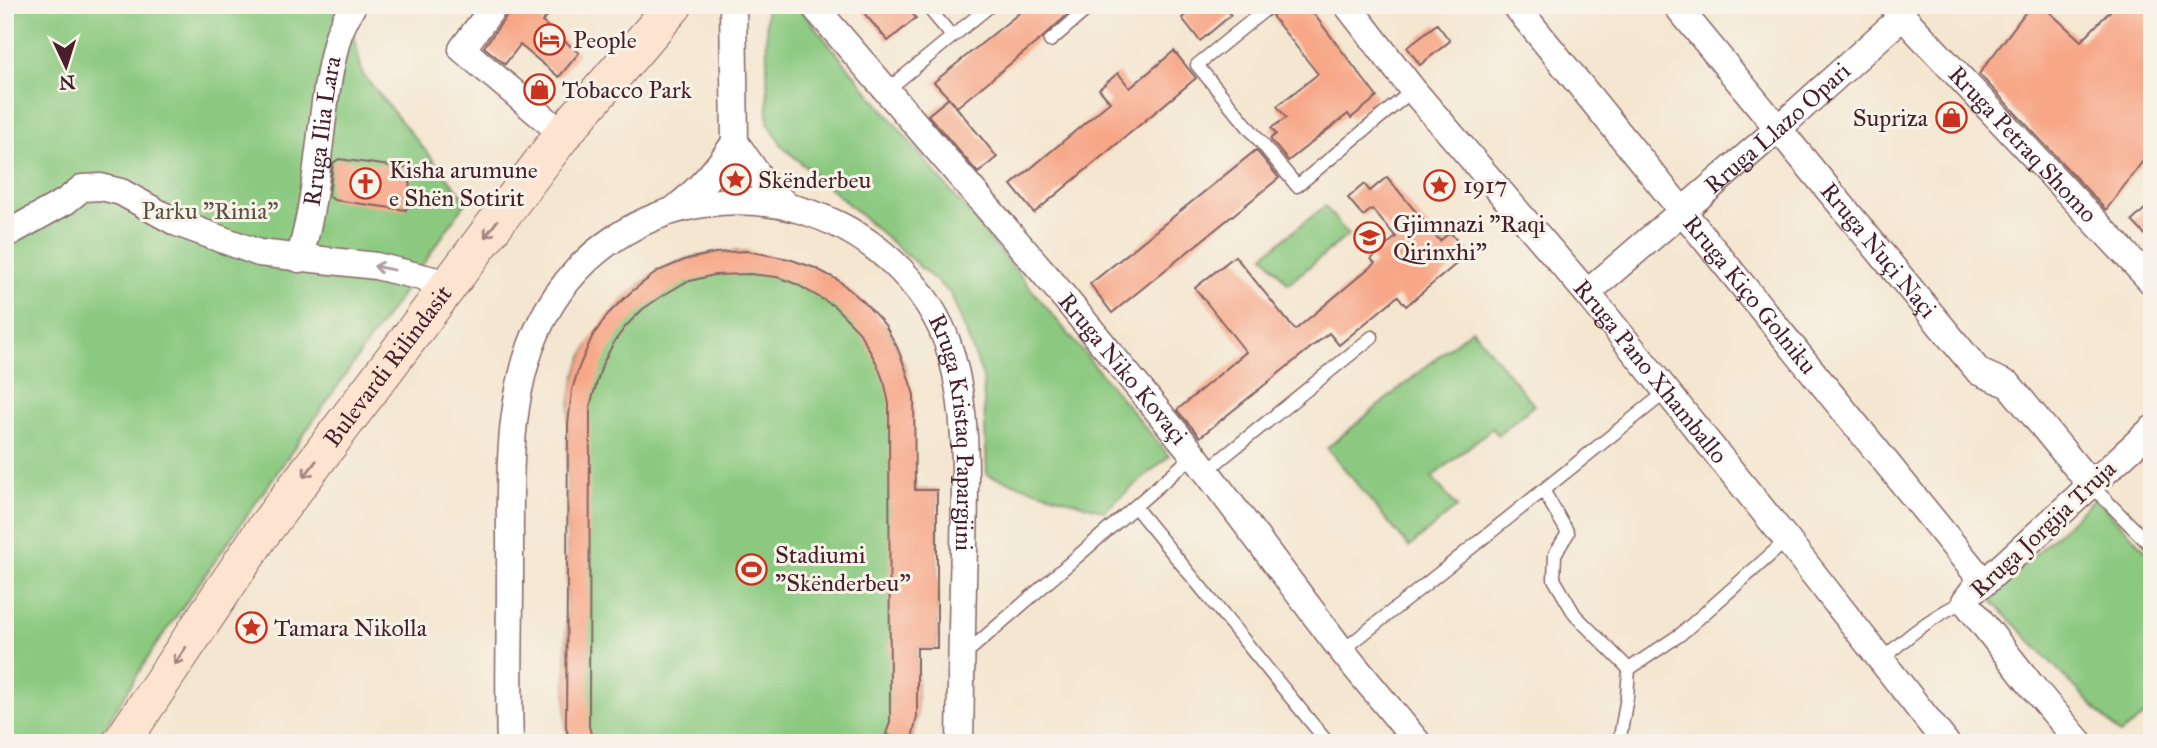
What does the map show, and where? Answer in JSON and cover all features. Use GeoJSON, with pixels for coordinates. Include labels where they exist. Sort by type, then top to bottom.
{"type":"FeatureCollection","features":[{"type":"Feature","properties":{"kind":"main road","name":"Bulevardi Rilindasit"},"geometry":{"type":"LineString","coordinates":[[121,743],[261,534],[563,134],[674,5]]}},
{"type":"Feature","properties":{"kind":"street","name":"Rruga Ilia Lara"},"geometry":{"type":"LineString","coordinates":[[299,259],[309,227],[319,139],[337,37],[353,5]]}},
{"type":"Feature","properties":{"kind":"street"},"geometry":{"type":"LineString","coordinates":[[495,5],[461,49],[563,134]]}},
{"type":"Feature","properties":{"kind":"street"},"geometry":{"type":"LineString","coordinates":[[733,5],[735,142]]}},
{"type":"Feature","properties":{"kind":"street","name":"Rruga Niko Kovaçi"},"geometry":{"type":"LineString","coordinates":[[813,5],[1055,286],[1199,463],[1342,651],[1418,743]]}},
{"type":"Feature","properties":{"kind":"street","name":"Rruga Pano Xhamballo"},"geometry":{"type":"LineString","coordinates":[[1347,5],[1413,90],[1587,293],[1787,540],[1946,743]]}},
{"type":"Feature","properties":{"kind":"street","name":"Rruga Kiço Golniku"},"geometry":{"type":"LineString","coordinates":[[1516,5],[1682,211],[1974,592],[2080,743]]}},
{"type":"Feature","properties":{"kind":"street","name":"Rruga Nuçi Naçi"},"geometry":{"type":"LineString","coordinates":[[1676,5],[1979,372],[2009,385],[2091,485]]}},
{"type":"Feature","properties":{"kind":"street","name":"Rruga Llazo Opari"},"geometry":{"type":"LineString","coordinates":[[1587,293],[1779,128],[1898,11]]}},
{"type":"Feature","properties":{"kind":"street","name":"Rruga Petraq Shomo"},"geometry":{"type":"LineString","coordinates":[[1898,11],[2152,282]]}},
{"type":"Feature","properties":{"kind":"street","name":"Rruga Kristaq Papargjini"},"geometry":{"type":"LineString","coordinates":[[674,209],[707,181],[735,142],[765,185],[786,205]]}},
{"type":"Feature","properties":{"kind":"street"},"geometry":{"type":"LineString","coordinates":[[5,235],[66,201],[82,188],[101,187],[121,192],[177,223],[259,253],[376,266],[450,284]]}},
{"type":"Feature","properties":{"kind":"street","name":"Rruga Kristaq Papargjini"},"geometry":{"type":"LineString","coordinates":[[510,743],[511,443],[528,353],[547,310],[575,273],[609,242],[649,219],[674,209],[740,200],[786,205],[836,223],[870,243],[905,274],[936,317],[951,353],[960,399],[966,455],[960,743]]}},
{"type":"Feature","properties":{"kind":"street","name":"Rruga Jorgija Truja"},"geometry":{"type":"LineString","coordinates":[[1974,592],[2152,429]]}},
{"type":"Feature","properties":{"kind":"lane"},"geometry":{"type":"LineString","coordinates":[[926,5],[951,35]]}},
{"type":"Feature","properties":{"kind":"lane"},"geometry":{"type":"LineString","coordinates":[[887,89],[991,5]]}},
{"type":"Feature","properties":{"kind":"lane"},"geometry":{"type":"LineString","coordinates":[[1050,41],[1092,5]]}},
{"type":"Feature","properties":{"kind":"lane"},"geometry":{"type":"LineString","coordinates":[[1271,5],[1197,65],[1297,186],[1413,90]]}},
{"type":"Feature","properties":{"kind":"lane"},"geometry":{"type":"LineString","coordinates":[[961,657],[1135,507],[1372,337]]}},
{"type":"Feature","properties":{"kind":"lane"},"geometry":{"type":"LineString","coordinates":[[1342,651],[1666,392]]}},
{"type":"Feature","properties":{"kind":"lane"},"geometry":{"type":"LineString","coordinates":[[2091,485],[2152,547]]}},
{"type":"Feature","properties":{"kind":"lane"},"geometry":{"type":"LineString","coordinates":[[1543,490],[1568,533],[1555,554],[1554,579],[1575,615],[1629,669],[1619,743]]}},
{"type":"Feature","properties":{"kind":"lane"},"geometry":{"type":"LineString","coordinates":[[1135,507],[1328,743]]}},
{"type":"Feature","properties":{"kind":"lane"},"geometry":{"type":"LineString","coordinates":[[1629,669],[1681,635],[1787,540]]}},
{"type":"Feature","properties":{"kind":"lane"},"geometry":{"type":"LineString","coordinates":[[1882,660],[1902,640],[1974,592]]}},
{"type":"Feature","properties":{"kind":"green space","name":"Parku \"Rinia\""},"geometry":{"type":"Polygon","coordinates":[[[5,5],[346,5],[363,75],[467,201],[154,648],[95,743],[5,743],[5,5]]]}},
{"type":"Feature","properties":{"kind":"green space"},"geometry":{"type":"Polygon","coordinates":[[[766,5],[797,5],[1169,456],[1104,511],[987,475],[983,377],[951,294],[783,147],[768,122],[766,5]]]}},
{"type":"Feature","properties":{"kind":"green space"},"geometry":{"type":"Polygon","coordinates":[[[1325,206],[1348,235],[1288,284],[1264,255],[1325,206]]]}},
{"type":"Feature","properties":{"kind":"green space","name":"Stadiumi \"Skënderbeu\""},"geometry":{"type":"Polygon","coordinates":[[[746,251],[885,325],[906,370],[915,490],[937,490],[937,648],[917,648],[917,716],[911,743],[570,743],[566,727],[568,424],[579,366],[609,316],[637,287],[653,275],[694,257],[746,251]]]}},
{"type":"Feature","properties":{"kind":"green space"},"geometry":{"type":"Polygon","coordinates":[[[1472,329],[1534,405],[1498,435],[1492,428],[1432,477],[1457,507],[1409,547],[1327,448],[1472,329]]]}},
{"type":"Feature","properties":{"kind":"green space"},"geometry":{"type":"Polygon","coordinates":[[[2095,498],[2152,557],[2152,710],[2120,734],[1989,598],[2095,498]]]}},
{"type":"Feature","properties":{"kind":"building"},"geometry":{"type":"Polygon","coordinates":[[[510,5],[557,5],[542,22],[579,53],[559,77],[520,45],[505,64],[484,47],[508,14],[510,5]]]}},
{"type":"Feature","properties":{"kind":"building"},"geometry":{"type":"Polygon","coordinates":[[[857,5],[905,5],[916,18],[888,41],[857,5]]]}},
{"type":"Feature","properties":{"kind":"building"},"geometry":{"type":"Polygon","coordinates":[[[1029,5],[1078,5],[957,107],[934,82],[1029,5]]]}},
{"type":"Feature","properties":{"kind":"building"},"geometry":{"type":"Polygon","coordinates":[[[1198,5],[1223,5],[1231,15],[1200,41],[1182,18],[1198,5]]]}},
{"type":"Feature","properties":{"kind":"building"},"geometry":{"type":"Polygon","coordinates":[[[1286,5],[1307,5],[1377,97],[1351,118],[1348,114],[1288,161],[1270,139],[1276,134],[1271,128],[1286,118],[1277,106],[1318,74],[1272,16],[1286,5]]]}},
{"type":"Feature","properties":{"kind":"building"},"geometry":{"type":"Polygon","coordinates":[[[2031,5],[2042,5],[2081,41],[2116,5],[2152,5],[2152,149],[2106,210],[1979,74],[2031,5]]]}},
{"type":"Feature","properties":{"kind":"building"},"geometry":{"type":"Polygon","coordinates":[[[1437,24],[1450,41],[1420,65],[1407,47],[1437,24]]]}},
{"type":"Feature","properties":{"kind":"building"},"geometry":{"type":"Polygon","coordinates":[[[1174,51],[1196,78],[1034,213],[1011,185],[1110,102],[1099,89],[1118,73],[1130,88],[1174,51]]]}},
{"type":"Feature","properties":{"kind":"building"},"geometry":{"type":"Polygon","coordinates":[[[949,98],[997,157],[978,173],[928,115],[949,98]]]}},
{"type":"Feature","properties":{"kind":"building"},"geometry":{"type":"Polygon","coordinates":[[[1256,150],[1279,178],[1112,313],[1090,284],[1256,150]]]}},
{"type":"Feature","properties":{"kind":"building","name":"Kisha arumune e Shën Sotirit"},"geometry":{"type":"Polygon","coordinates":[[[339,159],[412,169],[406,210],[334,200],[329,196],[333,163],[339,159]]]}},
{"type":"Feature","properties":{"kind":"building"},"geometry":{"type":"Polygon","coordinates":[[[1387,177],[1440,241],[1450,232],[1468,254],[1406,306],[1398,296],[1339,345],[1329,333],[1200,437],[1177,410],[1246,352],[1195,288],[1235,256],[1295,330],[1375,263],[1371,259],[1396,237],[1372,209],[1363,216],[1348,198],[1364,184],[1370,191],[1387,177]]]}},
{"type":"Feature","properties":{"kind":"building"},"geometry":{"type":"Polygon","coordinates":[[[2152,202],[2152,242],[2132,221],[2152,202]]]}},
{"type":"Feature","properties":{"kind":"building"},"geometry":{"type":"Polygon","coordinates":[[[746,251],[789,259],[838,280],[885,325],[906,370],[914,395],[915,490],[937,490],[937,648],[917,648],[917,716],[911,743],[904,743],[886,734],[890,722],[889,404],[885,385],[858,330],[834,306],[796,284],[777,277],[750,274],[714,275],[686,282],[662,296],[643,309],[626,326],[602,365],[590,406],[589,726],[593,743],[570,743],[566,727],[568,424],[572,390],[579,367],[592,337],[608,314],[658,271],[687,259],[715,253],[746,251]]]}},
{"type":"Feature","properties":{"kind":"place","name":"People"},"geometry":{"type":"Point","coordinates":[550,40]}},
{"type":"Feature","properties":{"kind":"place","name":"Tobacco Park"},"geometry":{"type":"Point","coordinates":[539,90]}},
{"type":"Feature","properties":{"kind":"place","name":"Supriza"},"geometry":{"type":"Point","coordinates":[1951,118]}},
{"type":"Feature","properties":{"kind":"place","name":"Skënderbeu"},"geometry":{"type":"Point","coordinates":[735,180]}},
{"type":"Feature","properties":{"kind":"place","name":"Kisha arumune e Shën Sotirit"},"geometry":{"type":"Point","coordinates":[366,184]}},
{"type":"Feature","properties":{"kind":"place","name":"1917"},"geometry":{"type":"Point","coordinates":[1440,185]}},
{"type":"Feature","properties":{"kind":"place","name":"Gjimnazi \"Raqi Qirinxhi\""},"geometry":{"type":"Point","coordinates":[1370,238]}},
{"type":"Feature","properties":{"kind":"place","name":"Stadiumi \"Skënderbeu\""},"geometry":{"type":"Point","coordinates":[752,569]}},
{"type":"Feature","properties":{"kind":"place","name":"Tamara Nikolla"},"geometry":{"type":"Point","coordinates":[251,628]}}]}
